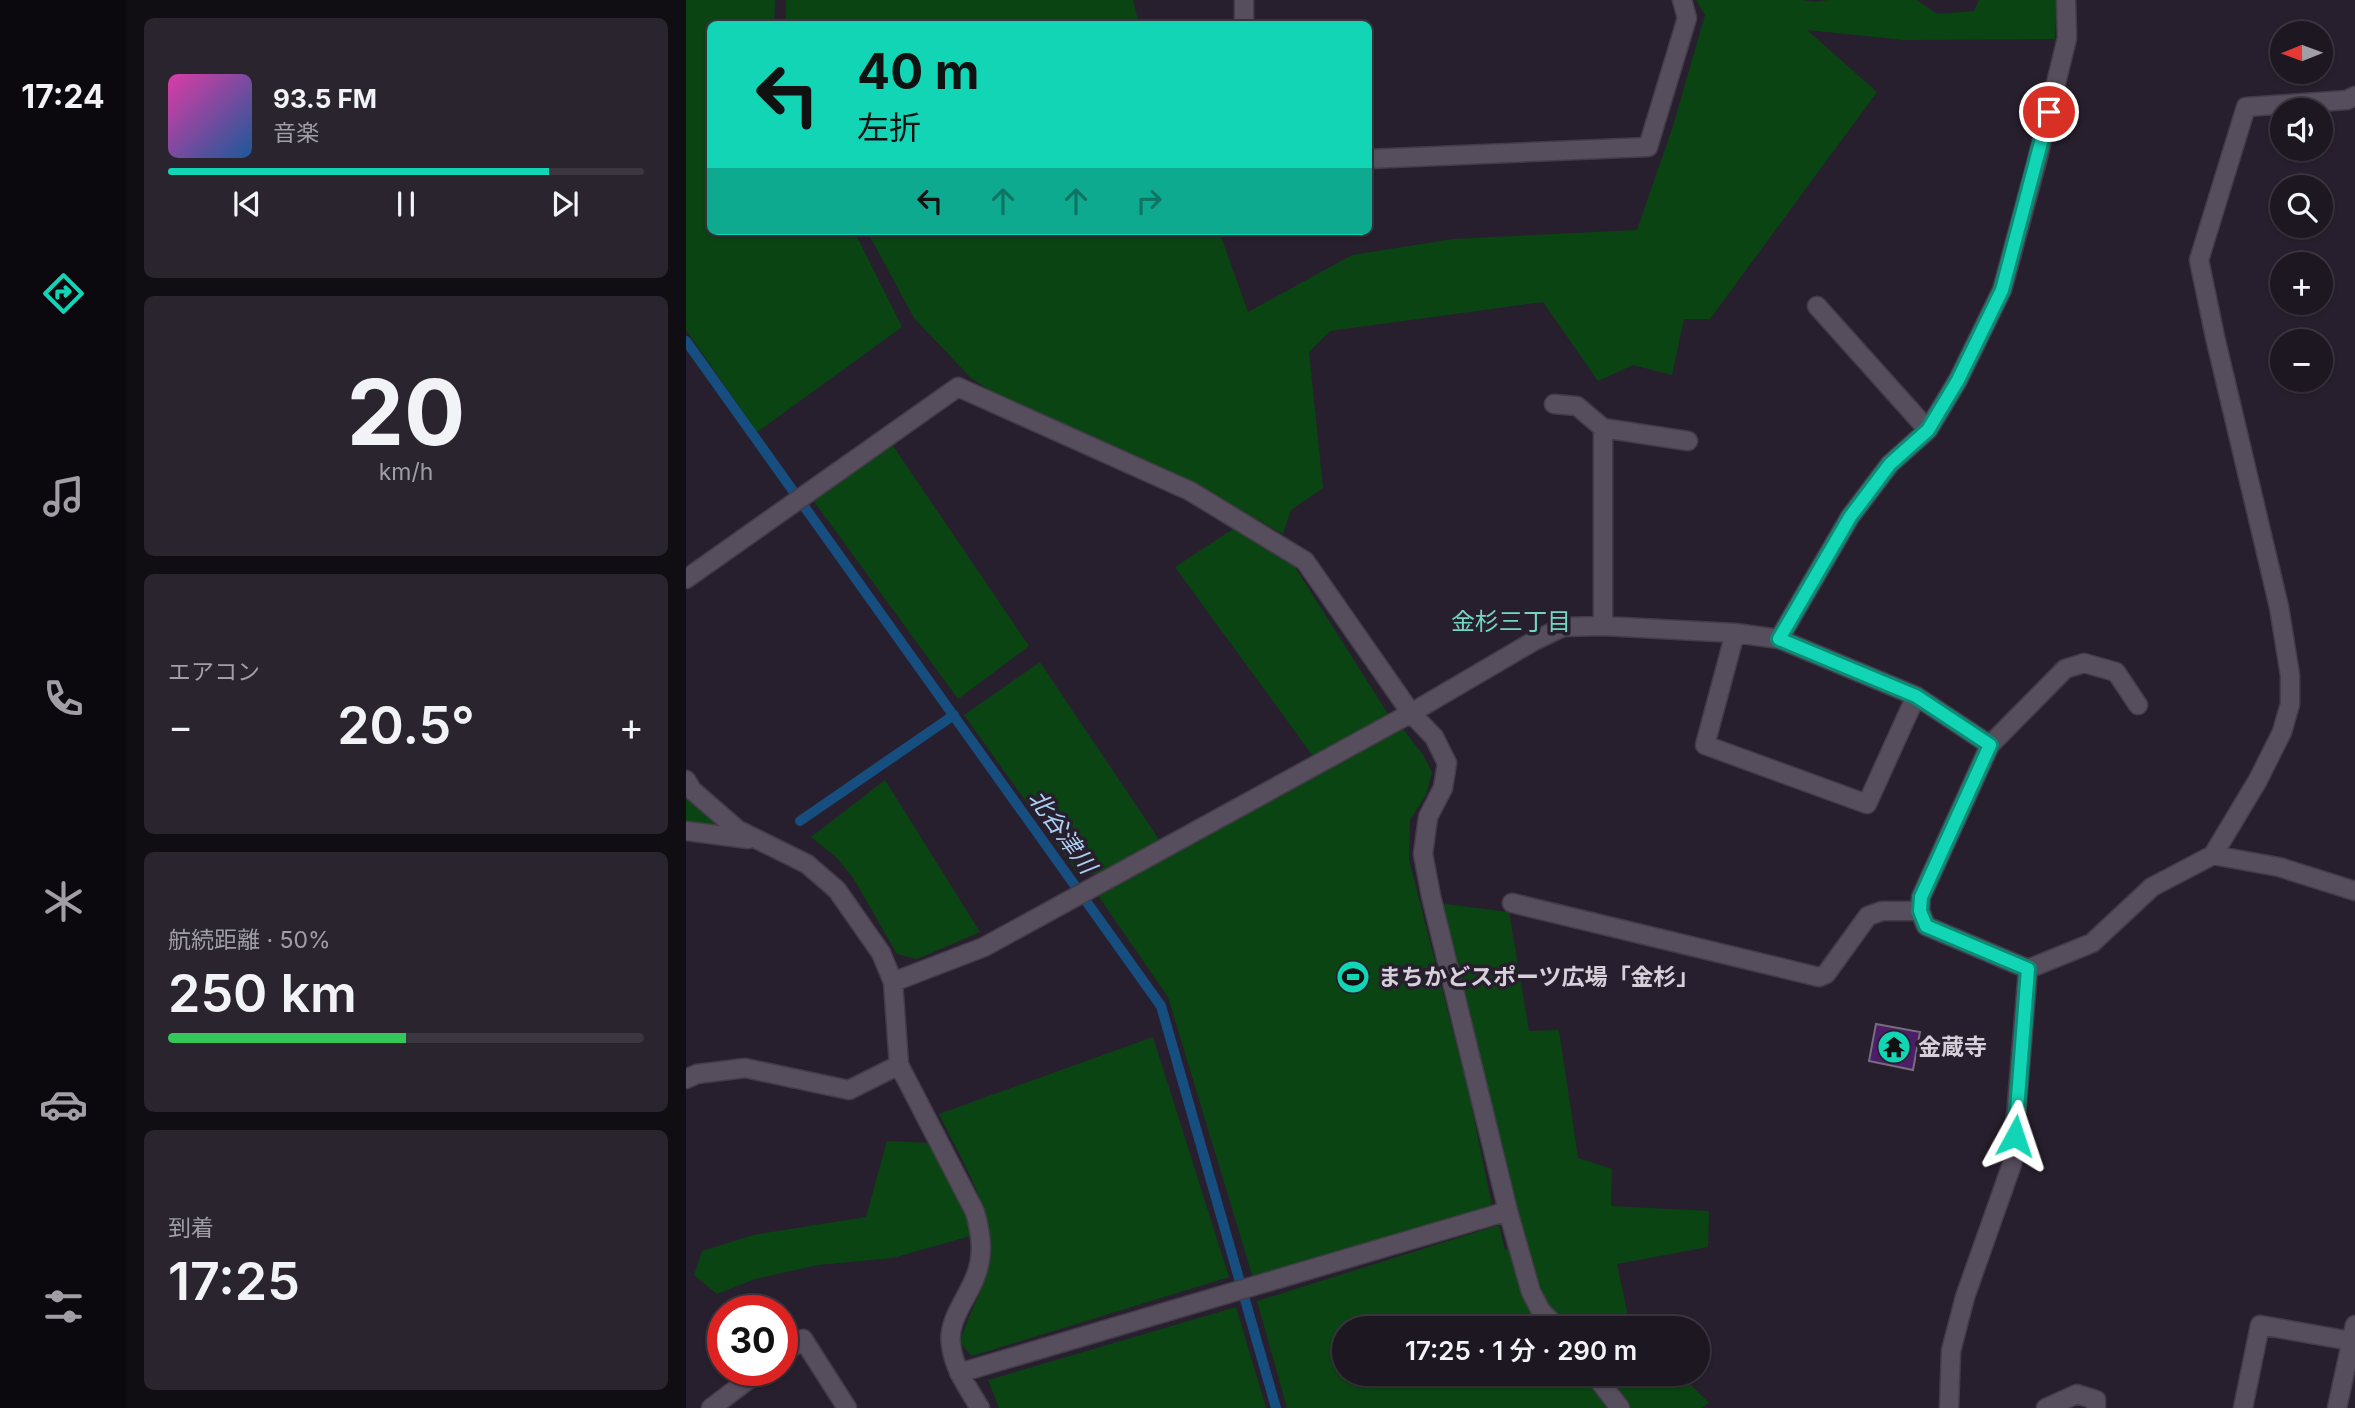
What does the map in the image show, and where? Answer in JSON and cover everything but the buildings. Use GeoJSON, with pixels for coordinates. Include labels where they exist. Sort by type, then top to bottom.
{"type":"FeatureCollection","features":[{"type":"Feature","properties":{"kind":"street"},"geometry":{"type":"LineString","coordinates":[[1244,0],[1244,21]]}},
{"type":"Feature","properties":{"kind":"street"},"geometry":{"type":"LineString","coordinates":[[1372,159],[1648,147],[1687,18],[1682,0]]}},
{"type":"Feature","properties":{"kind":"street"},"geometry":{"type":"LineString","coordinates":[[1779,639],[1850,517],[1890,464],[1928,430],[1958,380],[2002,290],[2067,38],[2066,0]]}},
{"type":"Feature","properties":{"kind":"street"},"geometry":{"type":"LineString","coordinates":[[2138,705],[2116,671],[2084,663],[2065,669],[1990,745],[1921,897],[1920,911],[1926,926],[2028,969],[2092,943],[2152,887],[2213,855],[2258,780],[2282,732],[2290,704],[2290,674],[2279,607],[2199,260],[2246,107],[2347,100],[2355,96]]}},
{"type":"Feature","properties":{"kind":"street"},"geometry":{"type":"LineString","coordinates":[[1817,306],[1928,430]]}},
{"type":"Feature","properties":{"kind":"street"},"geometry":{"type":"LineString","coordinates":[[686,579],[958,387],[1190,491],[1305,561],[1411,713],[1434,737],[1447,763],[1443,788],[1428,817],[1423,854],[1508,1211],[1531,1292],[1546,1316]]}},
{"type":"Feature","properties":{"kind":"street"},"geometry":{"type":"LineString","coordinates":[[1554,404],[1577,406],[1603,428],[1688,440]]}},
{"type":"Feature","properties":{"kind":"street"},"geometry":{"type":"LineString","coordinates":[[1603,428],[1603,625]]}},
{"type":"Feature","properties":{"kind":"street"},"geometry":{"type":"LineString","coordinates":[[893,982],[984,947],[1411,713],[1534,640],[1563,628],[1603,625],[1735,633],[1779,639],[1916,696],[1990,745]]}},
{"type":"Feature","properties":{"kind":"street"},"geometry":{"type":"LineString","coordinates":[[1735,633],[1705,745],[1867,804],[1916,696]]}},
{"type":"Feature","properties":{"kind":"street"},"geometry":{"type":"LineString","coordinates":[[686,780],[692,790],[738,830],[807,864],[837,890],[881,953],[893,982],[899,1065],[975,1212],[981,1235],[981,1257],[976,1274],[951,1325],[950,1344],[959,1373],[980,1408]]}},
{"type":"Feature","properties":{"kind":"street"},"geometry":{"type":"LineString","coordinates":[[686,831],[759,841]]}},
{"type":"Feature","properties":{"kind":"street"},"geometry":{"type":"LineString","coordinates":[[2213,855],[2280,867],[2355,891]]}},
{"type":"Feature","properties":{"kind":"street"},"geometry":{"type":"LineString","coordinates":[[1511,903],[1819,977],[1826,974],[1868,916],[1882,911],[1920,911]]}},
{"type":"Feature","properties":{"kind":"street"},"geometry":{"type":"LineString","coordinates":[[1949,1408],[1951,1351],[1965,1297],[2012,1164],[2028,969]]}},
{"type":"Feature","properties":{"kind":"street"},"geometry":{"type":"LineString","coordinates":[[686,1079],[696,1074],[745,1068],[849,1090],[899,1065]]}},
{"type":"Feature","properties":{"kind":"street"},"geometry":{"type":"LineString","coordinates":[[959,1373],[1508,1211]]}},
{"type":"Feature","properties":{"kind":"street"},"geometry":{"type":"LineString","coordinates":[[2243,1408],[2260,1325],[2353,1333],[2337,1408]]}},
{"type":"Feature","properties":{"kind":"street"},"geometry":{"type":"LineString","coordinates":[[798,1343],[803,1339],[847,1408]]}},
{"type":"Feature","properties":{"kind":"street"},"geometry":{"type":"LineString","coordinates":[[711,1408],[740,1386]]}},
{"type":"Feature","properties":{"kind":"street"},"geometry":{"type":"LineString","coordinates":[[1603,1386],[1620,1408]]}},
{"type":"Feature","properties":{"kind":"street"},"geometry":{"type":"LineString","coordinates":[[2046,1408],[2077,1395],[2096,1400],[2096,1408]]}},
{"type":"Feature","properties":{"kind":"green space"},"geometry":{"type":"Polygon","coordinates":[[[686,0],[775,0],[774,21],[707,21],[707,235],[856,235],[902,327],[757,432],[686,330],[686,0]]]}},
{"type":"Feature","properties":{"kind":"green space"},"geometry":{"type":"Polygon","coordinates":[[[786,0],[1133,0],[1138,21],[786,21],[786,0]]]}},
{"type":"Feature","properties":{"kind":"green space"},"geometry":{"type":"Polygon","coordinates":[[[1696,0],[1917,0],[1937,14],[1974,11],[1979,0],[2057,0],[2055,39],[1904,40],[1807,30],[1877,92],[1710,319],[1684,319],[1672,375],[1633,365],[1598,381],[1543,302],[1330,331],[1309,352],[1323,488],[1291,510],[1283,534],[1197,485],[1008,402],[971,378],[914,318],[869,235],[1220,235],[1248,312],[1352,255],[1453,239],[1637,230],[1673,126],[1705,15],[1696,0]]]}},
{"type":"Feature","properties":{"kind":"green space"},"geometry":{"type":"Polygon","coordinates":[[[891,443],[1029,646],[958,699],[813,500],[891,443]]]}},
{"type":"Feature","properties":{"kind":"green space"},"geometry":{"type":"Polygon","coordinates":[[[1233,529],[1295,567],[1388,714],[1315,759],[1175,567],[1233,529]]]}},
{"type":"Feature","properties":{"kind":"green space"},"geometry":{"type":"Polygon","coordinates":[[[1040,662],[1160,841],[1095,874],[1078,874],[964,715],[1040,662]]]}},
{"type":"Feature","properties":{"kind":"green space"},"geometry":{"type":"Polygon","coordinates":[[[1403,729],[1432,772],[1426,795],[1410,820],[1409,860],[1469,1094],[1492,1206],[1253,1278],[1168,997],[1097,894],[1403,729]]]}},
{"type":"Feature","properties":{"kind":"green space"},"geometry":{"type":"Polygon","coordinates":[[[885,780],[980,932],[917,959],[897,954],[854,879],[836,857],[811,837],[885,780]]]}},
{"type":"Feature","properties":{"kind":"green space"},"geometry":{"type":"Polygon","coordinates":[[[686,793],[687,795],[723,830],[686,825],[686,793]]]}},
{"type":"Feature","properties":{"kind":"green space"},"geometry":{"type":"Polygon","coordinates":[[[1437,903],[1509,912],[1529,1031],[1559,1030],[1578,1158],[1612,1169],[1611,1206],[1709,1211],[1708,1247],[1617,1264],[1628,1316],[1332,1316],[1332,1386],[1692,1386],[1709,1403],[1702,1408],[1287,1408],[1257,1301],[1499,1225],[1505,1250],[1520,1238],[1437,903]]]}},
{"type":"Feature","properties":{"kind":"green space"},"geometry":{"type":"Polygon","coordinates":[[[1153,1037],[1229,1277],[972,1356],[960,1343],[987,1272],[990,1243],[982,1205],[939,1114],[1153,1037]]]}},
{"type":"Feature","properties":{"kind":"green space"},"geometry":{"type":"Polygon","coordinates":[[[887,1141],[930,1143],[966,1214],[970,1236],[893,1258],[818,1265],[755,1279],[717,1294],[694,1275],[702,1251],[753,1235],[866,1217],[887,1141]]]}},
{"type":"Feature","properties":{"kind":"green space"},"geometry":{"type":"Polygon","coordinates":[[[1236,1307],[1266,1408],[999,1408],[988,1380],[1236,1307]]]}},
{"type":"Feature","properties":{"kind":"waterway","name":"北谷津川"},"geometry":{"type":"LineString","coordinates":[[686,341],[1161,1006],[1276,1408]]}},
{"type":"Feature","properties":{"kind":"waterway"},"geometry":{"type":"LineString","coordinates":[[800,821],[954,715]]}},
{"type":"Feature","properties":{"kind":"place","name":"まちかどスポーツ広場「金杉」"},"geometry":{"type":"Point","coordinates":[1353,977]}},
{"type":"Feature","properties":{"kind":"place","name":"金蔵寺"},"geometry":{"type":"Point","coordinates":[1894,1047]}},
{"type":"Feature","properties":{"kind":"district","name":"金杉三丁目"},"geometry":{"type":"Point","coordinates":[1511,622]}},
{"type":"Feature","properties":{"kind":"route"},"geometry":{"type":"LineString","coordinates":[[2015,1136],[2028,969],[1926,926],[1920,911],[1921,897],[1990,745],[1916,696],[1779,639],[1850,517],[1890,464],[1928,430],[1958,380],[2002,290],[2049,112]]}}]}
